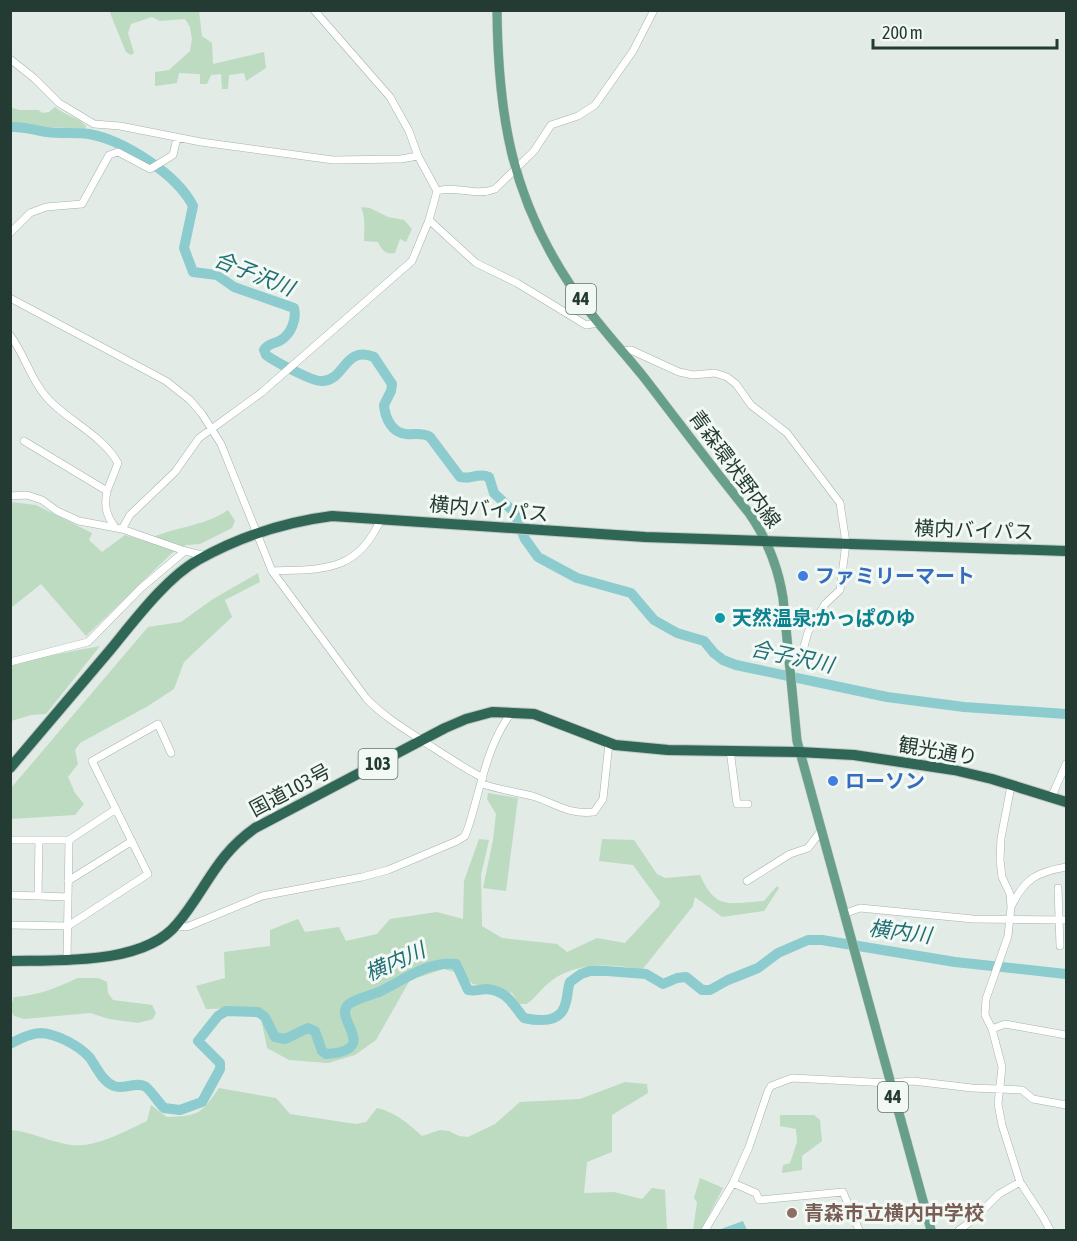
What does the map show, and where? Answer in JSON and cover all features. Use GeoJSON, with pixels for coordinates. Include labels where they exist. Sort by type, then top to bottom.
{"type":"FeatureCollection","features":[{"type":"Feature","properties":{"kind":"highway","name":"横内バイパス"},"geometry":{"type":"LineString","coordinates":[[10,768],[143,610],[180,573],[196,561],[239,539],[302,520],[332,516],[537,531],[768,542],[1066,551]]}},
{"type":"Feature","properties":{"kind":"highway","name":"国道103号"},"geometry":{"type":"LineString","coordinates":[[10,961],[127,954],[140,950],[176,926],[223,857],[241,838],[255,828],[422,740],[466,719],[492,712],[512,712],[544,718],[609,743],[668,750],[799,752]]}},
{"type":"Feature","properties":{"kind":"highway","name":"観光通り"},"geometry":{"type":"LineString","coordinates":[[799,752],[854,755],[963,772],[1066,802]]}},
{"type":"Feature","properties":{"kind":"main road","name":"青森環状野内線"},"geometry":{"type":"LineString","coordinates":[[497,10],[500,96],[507,138],[523,191],[546,244],[570,285],[749,513],[768,542],[780,577],[799,752],[931,1230]]}},
{"type":"Feature","properties":{"kind":"street"},"geometry":{"type":"LineString","coordinates":[[118,528],[175,472],[199,438],[261,393],[412,261],[429,220],[437,191],[418,156],[409,131],[390,98],[314,10]]}},
{"type":"Feature","properties":{"kind":"street"},"geometry":{"type":"LineString","coordinates":[[437,191],[451,189],[477,193],[495,189],[534,151],[551,125],[578,116],[595,105],[633,51],[654,10]]}},
{"type":"Feature","properties":{"kind":"street"},"geometry":{"type":"LineString","coordinates":[[11,61],[34,78],[59,103],[94,124],[120,126],[177,138],[333,160],[401,159],[418,156]]}},
{"type":"Feature","properties":{"kind":"street"},"geometry":{"type":"LineString","coordinates":[[10,233],[30,213],[46,207],[82,204],[109,155],[118,152],[150,169],[173,155],[177,138]]}},
{"type":"Feature","properties":{"kind":"street"},"geometry":{"type":"LineString","coordinates":[[429,220],[476,263],[517,283],[586,325],[599,323]]}},
{"type":"Feature","properties":{"kind":"street"},"geometry":{"type":"LineString","coordinates":[[10,298],[166,381],[190,400],[212,428],[234,475],[272,571],[366,698],[377,709],[482,781],[506,792],[533,797],[573,812],[594,812],[603,799],[609,743]]}},
{"type":"Feature","properties":{"kind":"street"},"geometry":{"type":"LineString","coordinates":[[10,335],[47,399],[89,431],[118,463],[107,491],[105,505],[109,520],[118,528]]}},
{"type":"Feature","properties":{"kind":"street"},"geometry":{"type":"LineString","coordinates":[[621,351],[631,350],[679,372],[693,375],[715,373],[727,377],[736,384],[751,405],[787,433],[840,503],[846,543],[840,590],[825,604],[808,632],[800,661],[789,666]]}},
{"type":"Feature","properties":{"kind":"street"},"geometry":{"type":"LineString","coordinates":[[24,441],[107,491]]}},
{"type":"Feature","properties":{"kind":"street"},"geometry":{"type":"LineString","coordinates":[[10,496],[27,495],[42,500],[57,511],[79,521],[118,528],[206,556]]}},
{"type":"Feature","properties":{"kind":"street"},"geometry":{"type":"LineString","coordinates":[[272,571],[319,570],[348,560],[361,550],[381,519]]}},
{"type":"Feature","properties":{"kind":"street"},"geometry":{"type":"LineString","coordinates":[[10,662],[88,642],[141,588],[185,551]]}},
{"type":"Feature","properties":{"kind":"street"},"geometry":{"type":"LineString","coordinates":[[176,926],[186,927],[262,896],[388,870],[465,836],[494,743],[512,712]]}},
{"type":"Feature","properties":{"kind":"street"},"geometry":{"type":"LineString","coordinates":[[10,925],[68,926],[148,874],[92,761],[158,724],[171,753]]}},
{"type":"Feature","properties":{"kind":"street"},"geometry":{"type":"LineString","coordinates":[[730,750],[736,804],[748,804]]}},
{"type":"Feature","properties":{"kind":"street"},"geometry":{"type":"LineString","coordinates":[[1051,798],[1066,764]]}},
{"type":"Feature","properties":{"kind":"street"},"geometry":{"type":"LineString","coordinates":[[1011,786],[1001,838],[1000,860],[1002,877],[1010,894],[1008,936],[984,1004],[985,1015],[992,1029],[1002,1067],[998,1104],[1002,1125],[1020,1182],[1050,1230]]}},
{"type":"Feature","properties":{"kind":"street"},"geometry":{"type":"LineString","coordinates":[[10,840],[69,840],[116,809]]}},
{"type":"Feature","properties":{"kind":"street"},"geometry":{"type":"LineString","coordinates":[[747,881],[790,854],[808,848],[820,831]]}},
{"type":"Feature","properties":{"kind":"street"},"geometry":{"type":"LineString","coordinates":[[38,896],[39,840]]}},
{"type":"Feature","properties":{"kind":"street"},"geometry":{"type":"LineString","coordinates":[[67,959],[69,840]]}},
{"type":"Feature","properties":{"kind":"street"},"geometry":{"type":"LineString","coordinates":[[68,881],[132,841]]}},
{"type":"Feature","properties":{"kind":"street"},"geometry":{"type":"LineString","coordinates":[[1011,907],[1021,890],[1035,875],[1066,867]]}},
{"type":"Feature","properties":{"kind":"street"},"geometry":{"type":"LineString","coordinates":[[1058,888],[1063,920],[1060,946]]}},
{"type":"Feature","properties":{"kind":"street"},"geometry":{"type":"LineString","coordinates":[[10,895],[68,897]]}},
{"type":"Feature","properties":{"kind":"street"},"geometry":{"type":"LineString","coordinates":[[843,914],[860,908],[973,919],[1063,920]]}},
{"type":"Feature","properties":{"kind":"street"},"geometry":{"type":"LineString","coordinates":[[992,1029],[1005,1024],[1066,1035]]}},
{"type":"Feature","properties":{"kind":"street"},"geometry":{"type":"LineString","coordinates":[[705,1230],[733,1183],[749,1148],[763,1103],[771,1086],[792,1078],[889,1083],[913,1081],[972,1088],[1022,1090],[1033,1099],[1066,1105]]}},
{"type":"Feature","properties":{"kind":"street"},"geometry":{"type":"LineString","coordinates":[[959,1230],[973,1220],[999,1194],[1020,1182]]}},
{"type":"Feature","properties":{"kind":"street"},"geometry":{"type":"LineString","coordinates":[[733,1183],[756,1193],[759,1200],[843,1192],[859,1230]]}},
{"type":"Feature","properties":{"kind":"green space"},"geometry":{"type":"Polygon","coordinates":[[[112,10],[199,11],[202,36],[212,43],[213,64],[264,52],[266,68],[246,81],[244,73],[229,75],[228,89],[222,89],[221,74],[211,75],[207,84],[200,84],[200,74],[179,73],[177,83],[155,86],[155,72],[169,70],[190,51],[192,39],[190,27],[185,19],[160,21],[152,17],[131,24],[128,33],[134,53],[131,55],[126,52],[110,13],[112,10]]]}},
{"type":"Feature","properties":{"kind":"green space"},"geometry":{"type":"Polygon","coordinates":[[[10,107],[19,110],[38,110],[43,113],[55,107],[86,126],[85,129],[11,125],[10,107]]]}},
{"type":"Feature","properties":{"kind":"green space"},"geometry":{"type":"Polygon","coordinates":[[[361,207],[404,220],[412,229],[406,242],[400,239],[395,253],[384,251],[378,242],[364,241],[364,220],[361,207]]]}},
{"type":"Feature","properties":{"kind":"green space"},"geometry":{"type":"Polygon","coordinates":[[[11,502],[36,505],[92,533],[89,540],[102,552],[125,535],[144,541],[209,520],[228,510],[235,521],[232,528],[200,544],[186,545],[172,553],[86,636],[41,584],[11,608],[11,502]]]}},
{"type":"Feature","properties":{"kind":"green space"},"geometry":{"type":"Polygon","coordinates":[[[258,573],[260,582],[225,600],[232,617],[184,662],[174,689],[80,743],[75,750],[78,764],[68,777],[75,793],[84,804],[75,815],[11,819],[11,788],[148,627],[181,622],[213,599],[258,573]]]}},
{"type":"Feature","properties":{"kind":"green space"},"geometry":{"type":"Polygon","coordinates":[[[100,646],[46,714],[31,715],[11,721],[11,663],[100,646]]]}},
{"type":"Feature","properties":{"kind":"green space"},"geometry":{"type":"Polygon","coordinates":[[[488,793],[518,798],[506,891],[483,888],[496,814],[487,799],[488,793]]]}},
{"type":"Feature","properties":{"kind":"green space"},"geometry":{"type":"Polygon","coordinates":[[[479,839],[489,840],[481,875],[482,926],[502,938],[557,944],[567,952],[597,938],[625,943],[659,906],[660,902],[633,865],[599,861],[602,839],[634,840],[657,874],[665,878],[700,875],[712,895],[725,902],[764,901],[777,886],[779,888],[764,911],[722,917],[695,897],[693,906],[642,970],[607,965],[571,970],[551,981],[527,1004],[519,1004],[512,993],[473,984],[462,974],[444,969],[410,980],[376,1040],[355,1055],[328,1063],[289,1060],[267,1048],[261,1018],[249,1008],[206,1009],[196,986],[225,978],[224,952],[270,946],[270,930],[298,919],[305,932],[339,927],[346,941],[377,934],[390,919],[437,912],[463,919],[464,881],[479,839]]]}},
{"type":"Feature","properties":{"kind":"green space"},"geometry":{"type":"Polygon","coordinates":[[[77,978],[98,978],[107,982],[108,993],[113,1000],[152,1005],[156,1013],[153,1019],[138,1023],[109,1019],[90,1013],[24,1019],[14,1016],[10,1009],[14,997],[46,991],[77,978]]]}},
{"type":"Feature","properties":{"kind":"green space"},"geometry":{"type":"Polygon","coordinates":[[[625,1082],[647,1084],[648,1093],[612,1115],[612,1152],[587,1162],[584,1193],[614,1192],[642,1199],[652,1188],[665,1190],[667,1230],[11,1230],[11,1130],[71,1145],[90,1144],[110,1138],[147,1121],[151,1105],[167,1117],[186,1116],[198,1112],[219,1088],[276,1098],[290,1114],[356,1124],[366,1122],[377,1108],[396,1115],[422,1136],[440,1130],[468,1137],[495,1124],[520,1102],[580,1099],[625,1082]]]}},
{"type":"Feature","properties":{"kind":"green space"},"geometry":{"type":"Polygon","coordinates":[[[780,1115],[814,1115],[820,1120],[822,1141],[802,1156],[802,1170],[782,1173],[783,1165],[790,1163],[797,1142],[796,1129],[780,1126],[780,1115]]]}},
{"type":"Feature","properties":{"kind":"green space"},"geometry":{"type":"Polygon","coordinates":[[[700,1178],[723,1188],[701,1230],[693,1230],[697,1202],[694,1198],[700,1178]]]}},
{"type":"Feature","properties":{"kind":"water"},"geometry":{"type":"Polygon","coordinates":[[[743,1221],[747,1230],[721,1230],[721,1229],[743,1221]]]}},
{"type":"Feature","properties":{"kind":"waterway","name":"合子沢川"},"geometry":{"type":"LineString","coordinates":[[10,127],[52,133],[89,134],[117,143],[148,160],[175,182],[193,206],[184,248],[193,272],[217,275],[234,287],[294,308],[295,317],[290,330],[285,337],[264,350],[266,355],[302,375],[322,381],[336,376],[350,359],[356,356],[374,357],[392,384],[384,405],[393,428],[401,433],[430,437],[460,477],[481,475],[489,477],[494,493],[514,512],[525,539],[538,557],[577,578],[631,593],[654,620],[677,633],[704,641],[723,660],[736,665],[887,697],[964,707],[1066,714]]}},
{"type":"Feature","properties":{"kind":"waterway","name":"横内川"},"geometry":{"type":"LineString","coordinates":[[10,1044],[37,1033],[61,1038],[86,1054],[110,1084],[118,1087],[142,1085],[164,1108],[180,1110],[202,1102],[220,1069],[220,1063],[198,1041],[218,1016],[226,1011],[258,1012],[265,1017],[275,1037],[285,1039],[308,1028],[315,1031],[322,1051],[326,1054],[343,1051],[351,1046],[354,1040],[345,1010],[349,1004],[435,965],[456,964],[468,990],[494,990],[509,999],[524,1018],[536,1020],[554,1018],[558,1015],[566,1002],[570,982],[590,971],[646,974],[663,984],[686,977],[702,990],[710,990],[758,968],[778,953],[808,940],[822,940],[955,962],[1066,974]]}},
{"type":"Feature","properties":{"kind":"place","name":"ファミリーマート"},"geometry":{"type":"Point","coordinates":[803,576]}},
{"type":"Feature","properties":{"kind":"place","name":"天然温泉;かっぱのゆ"},"geometry":{"type":"Point","coordinates":[720,618]}},
{"type":"Feature","properties":{"kind":"place","name":"ローソン"},"geometry":{"type":"Point","coordinates":[833,781]}},
{"type":"Feature","properties":{"kind":"place","name":"青森市立横内中学校"},"geometry":{"type":"Point","coordinates":[792,1213]}}]}
